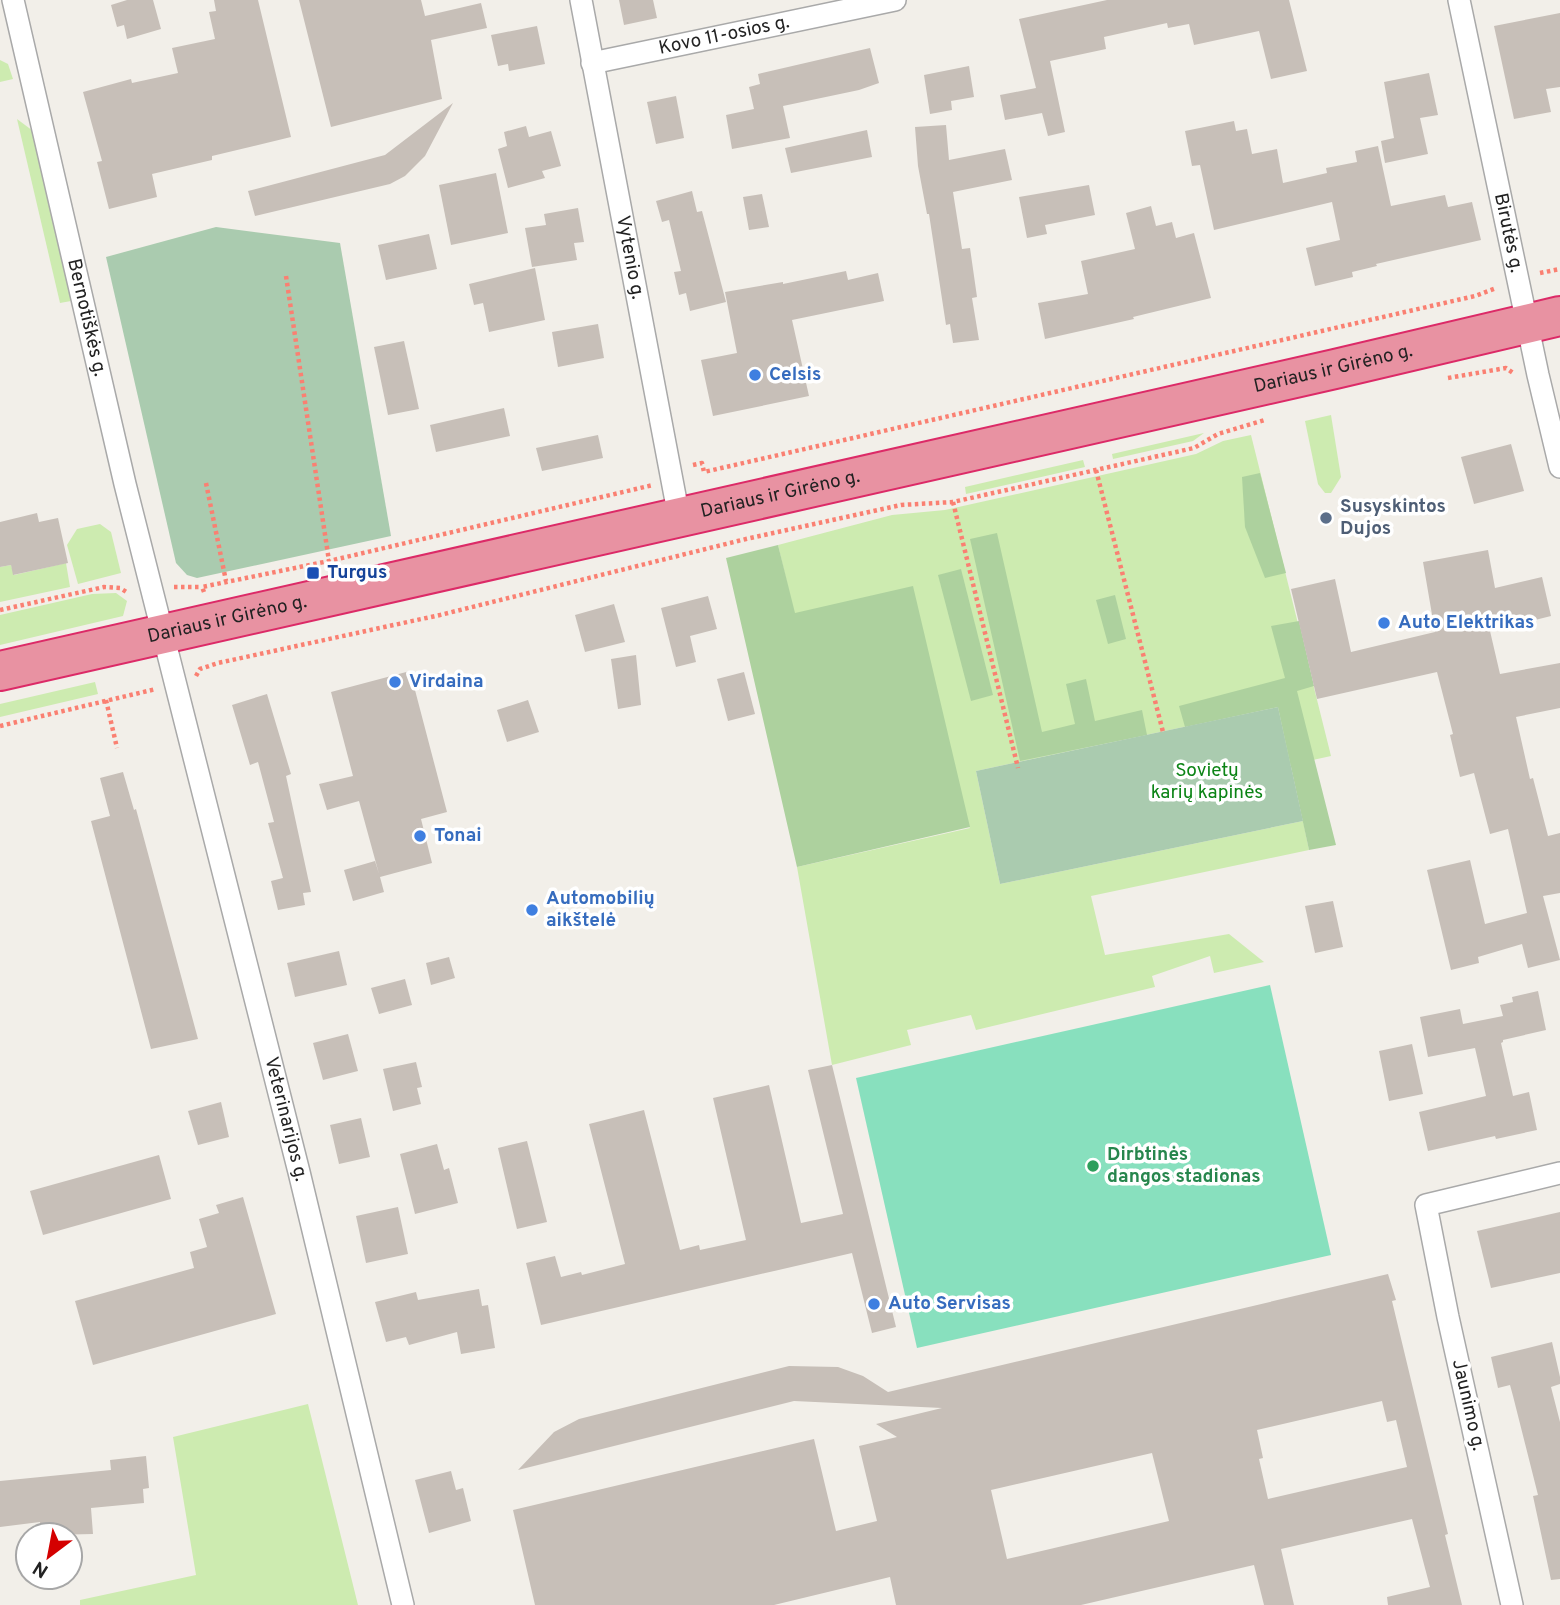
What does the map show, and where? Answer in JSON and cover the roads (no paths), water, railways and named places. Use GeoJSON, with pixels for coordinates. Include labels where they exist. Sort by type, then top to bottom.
{"type":"FeatureCollection","features":[{"type":"Feature","properties":{"kind":"highway","name":"Dariaus ir Girėno g."},"geometry":{"type":"LineString","coordinates":[[0,671],[1544,320]]}},
{"type":"Feature","properties":{"kind":"street","name":"Bernotiškės g."},"geometry":{"type":"LineString","coordinates":[[13,0],[87,329],[162,635]]}},
{"type":"Feature","properties":{"kind":"street","name":"Vytenio g."},"geometry":{"type":"LineString","coordinates":[[581,0],[679,517]]}},
{"type":"Feature","properties":{"kind":"street","name":"Kovo 11-osios g."},"geometry":{"type":"LineString","coordinates":[[592,63],[895,0]]}},
{"type":"Feature","properties":{"kind":"street","name":"Birutės g."},"geometry":{"type":"LineString","coordinates":[[1459,0],[1517,277],[1544,320],[1538,375],[1560,467]]}},
{"type":"Feature","properties":{"kind":"street","name":"Veterinarijos g."},"geometry":{"type":"LineString","coordinates":[[162,635],[299,1172],[402,1605]]}},
{"type":"Feature","properties":{"kind":"street","name":"Jaunimo g."},"geometry":{"type":"LineString","coordinates":[[1512,1605],[1426,1205],[1560,1173]]}},
{"type":"Feature","properties":{"kind":"place","name":"Celsis"},"geometry":{"type":"Point","coordinates":[755,375]}},
{"type":"Feature","properties":{"kind":"place","name":"Susyskintos Dujos"},"geometry":{"type":"Point","coordinates":[1326,518]}},
{"type":"Feature","properties":{"kind":"place","name":"Turgus"},"geometry":{"type":"Point","coordinates":[313,573]}},
{"type":"Feature","properties":{"kind":"place","name":"Auto Elektrikas"},"geometry":{"type":"Point","coordinates":[1384,623]}},
{"type":"Feature","properties":{"kind":"place","name":"Virdaina"},"geometry":{"type":"Point","coordinates":[395,682]}},
{"type":"Feature","properties":{"kind":"place","name":"Tonai"},"geometry":{"type":"Point","coordinates":[420,836]}},
{"type":"Feature","properties":{"kind":"place","name":"Automobilių aikštelė"},"geometry":{"type":"Point","coordinates":[532,910]}},
{"type":"Feature","properties":{"kind":"place","name":"Dirbtinės dangos stadionas"},"geometry":{"type":"Point","coordinates":[1093,1166]}},
{"type":"Feature","properties":{"kind":"place","name":"Auto Servisas"},"geometry":{"type":"Point","coordinates":[874,1304]}},
{"type":"Feature","properties":{"kind":"park label","name":"Sovietų karių kapinės"},"geometry":{"type":"Point","coordinates":[1207,782]}}]}
